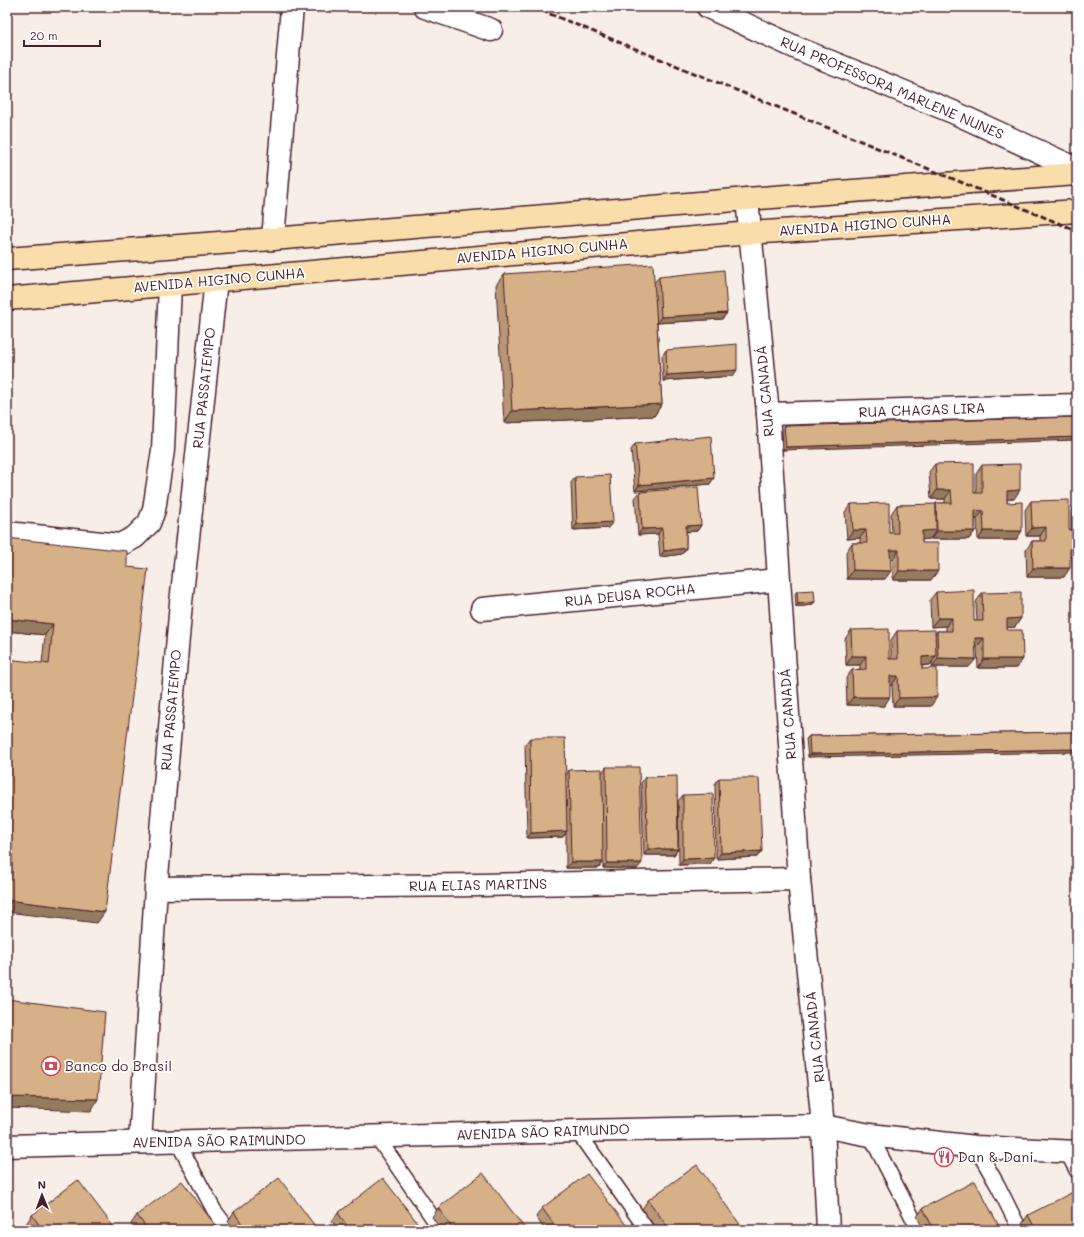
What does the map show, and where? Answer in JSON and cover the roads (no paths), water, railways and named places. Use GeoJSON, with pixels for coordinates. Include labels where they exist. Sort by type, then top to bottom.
{"type":"FeatureCollection","features":[{"type":"Feature","properties":{"kind":"main road"},"geometry":{"type":"LineString","coordinates":[[7,259],[273,240],[747,199],[1077,174]]}},
{"type":"Feature","properties":{"kind":"main road","name":"AVENIDA HIGINO CUNHA"},"geometry":{"type":"LineString","coordinates":[[7,299],[750,233],[1076,211]]}},
{"type":"Feature","properties":{"kind":"street"},"geometry":{"type":"LineString","coordinates":[[273,240],[292,7]]}},
{"type":"Feature","properties":{"kind":"street"},"geometry":{"type":"LineString","coordinates":[[425,7],[491,30]]}},
{"type":"Feature","properties":{"kind":"street","name":"RUA PROFESSORA MARLENE NUNES"},"geometry":{"type":"LineString","coordinates":[[708,7],[799,49],[953,112],[1077,169]]}},
{"type":"Feature","properties":{"kind":"street","name":"RUA CANADÁ"},"geometry":{"type":"LineString","coordinates":[[747,199],[768,414],[799,879],[823,1126],[828,1230]]}},
{"type":"Feature","properties":{"kind":"street","name":"RUA PASSATEMPO"},"geometry":{"type":"LineString","coordinates":[[140,1142],[156,888],[181,603],[216,280]]}},
{"type":"Feature","properties":{"kind":"street"},"geometry":{"type":"LineString","coordinates":[[7,533],[120,545],[135,537],[149,523],[154,510],[163,450],[170,284]]}},
{"type":"Feature","properties":{"kind":"street","name":"RUA CHAGAS LIRA"},"geometry":{"type":"LineString","coordinates":[[768,414],[1077,405]]}},
{"type":"Feature","properties":{"kind":"street"},"geometry":{"type":"LineString","coordinates":[[163,450],[188,447],[197,448]]}},
{"type":"Feature","properties":{"kind":"street","name":"RUA DEUSA ROCHA"},"geometry":{"type":"LineString","coordinates":[[482,609],[778,580]]}},
{"type":"Feature","properties":{"kind":"street","name":"RUA ELIAS MARTINS"},"geometry":{"type":"LineString","coordinates":[[156,888],[480,885],[799,879]]}},
{"type":"Feature","properties":{"kind":"street","name":"AVENIDA SÃO RAIMUNDO"},"geometry":{"type":"LineString","coordinates":[[7,1146],[823,1126],[870,1136],[976,1147],[1072,1152]]}},
{"type":"Feature","properties":{"kind":"lane"},"geometry":{"type":"LineString","coordinates":[[577,1131],[647,1230]]}},
{"type":"Feature","properties":{"kind":"lane"},"geometry":{"type":"LineString","coordinates":[[870,1136],[919,1230]]}},
{"type":"Feature","properties":{"kind":"lane"},"geometry":{"type":"LineString","coordinates":[[377,1137],[441,1230]]}},
{"type":"Feature","properties":{"kind":"lane"},"geometry":{"type":"LineString","coordinates":[[177,1141],[214,1210],[229,1230]]}},
{"type":"Feature","properties":{"kind":"lane"},"geometry":{"type":"LineString","coordinates":[[976,1147],[1020,1230]]}},
{"type":"Feature","properties":{"kind":"lane"},"geometry":{"type":"LineString","coordinates":[[1072,1152],[1077,1171]]}},
{"type":"Feature","properties":{"kind":"railway"},"geometry":{"type":"LineString","coordinates":[[533,7],[1077,231]]}},
{"type":"Feature","properties":{"kind":"place","name":"Banco do Brasil"},"geometry":{"type":"Point","coordinates":[51,1066]}},
{"type":"Feature","properties":{"kind":"place","name":"Dan & Dani"},"geometry":{"type":"Point","coordinates":[944,1157]}}]}
